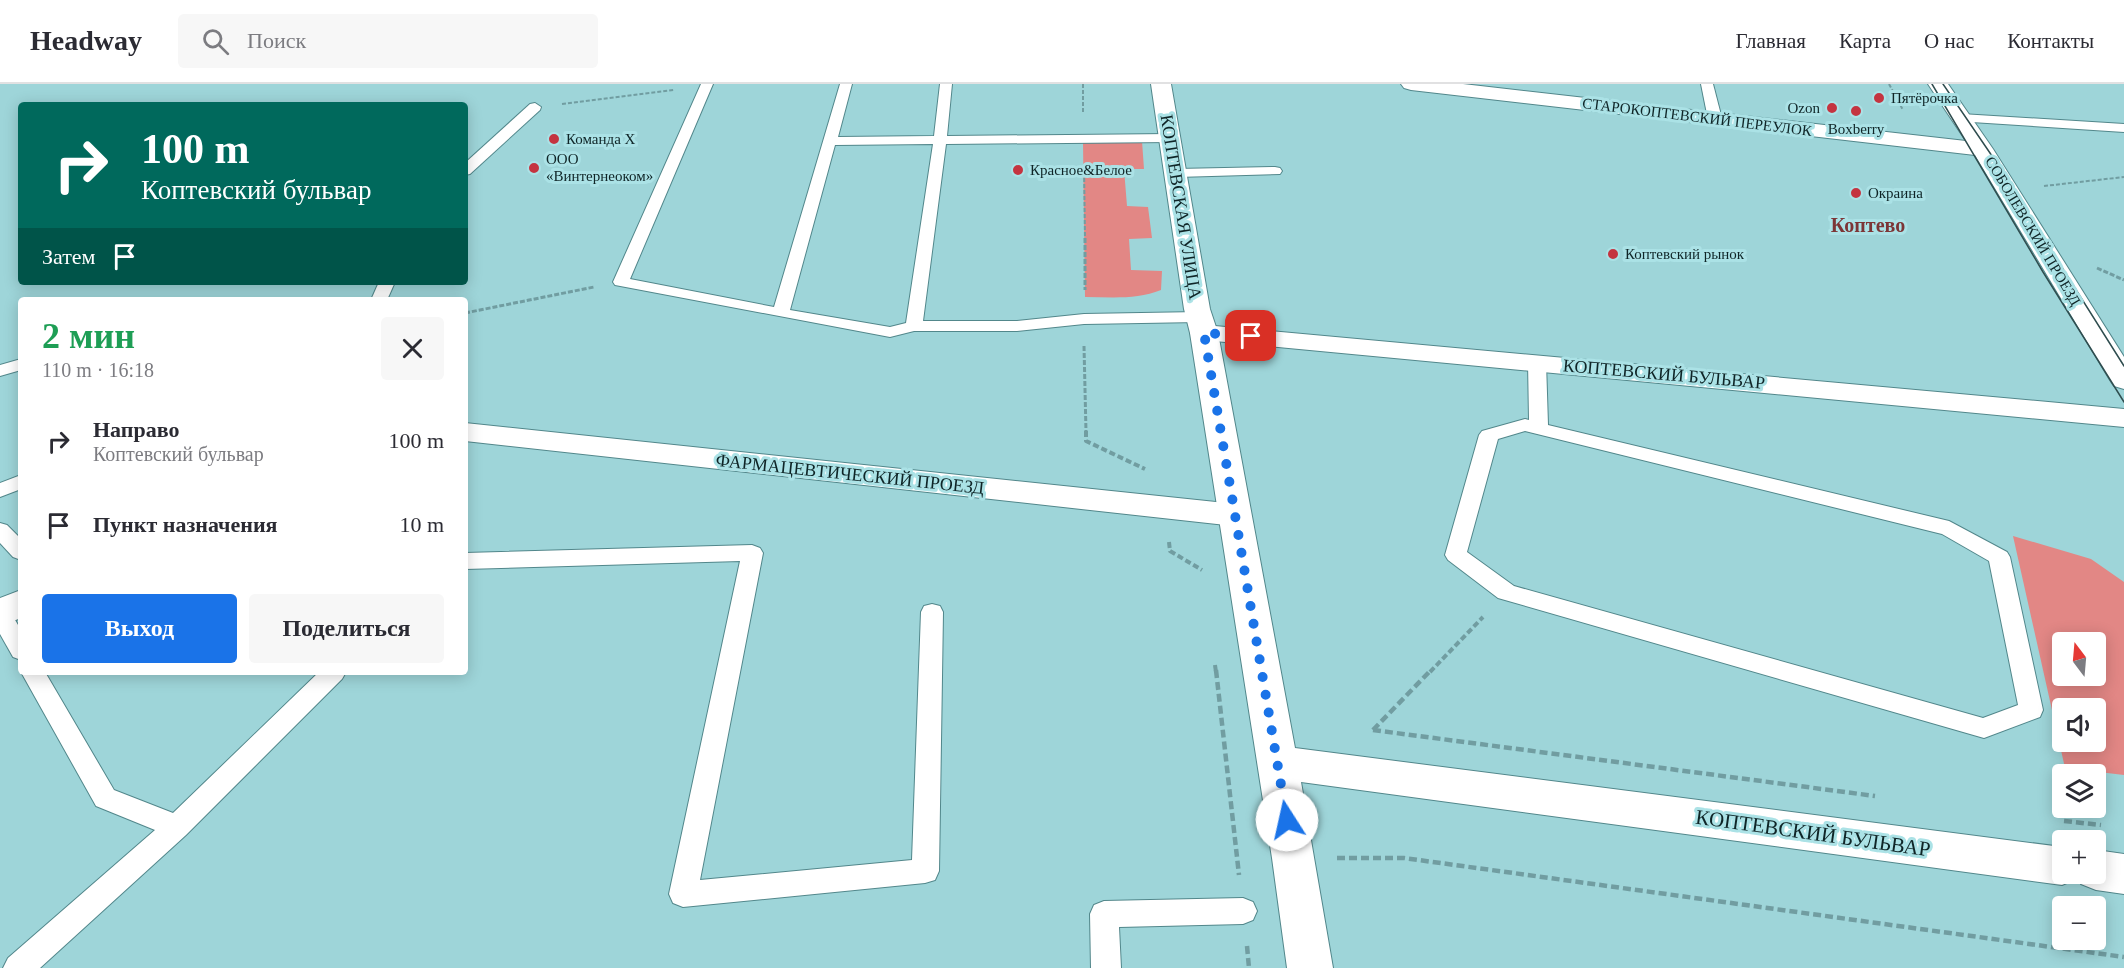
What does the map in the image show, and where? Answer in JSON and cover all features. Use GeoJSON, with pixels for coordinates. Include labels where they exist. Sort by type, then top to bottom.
{"type":"FeatureCollection","features":[{"type":"Feature","properties":{"kind":"street","name":"КОПТЕВСКАЯ УЛИЦА"},"geometry":{"type":"LineString","coordinates":[[1161,84],[1294,858],[1310,968]]}},
{"type":"Feature","properties":{"kind":"street","name":"СТАРОКОПТЕВСКИЙ ПЕРЕУЛОК"},"geometry":{"type":"LineString","coordinates":[[1411,84],[1467,87],[1715,119],[1982,149]]}},
{"type":"Feature","properties":{"kind":"street","name":"СОБОЛЕВСКИЙ ПРОЕЗД"},"geometry":{"type":"LineString","coordinates":[[1938,84],[1982,149],[2124,380]]}},
{"type":"Feature","properties":{"kind":"street","name":"КОПТЕВСКИЙ БУЛЬВАР"},"geometry":{"type":"LineString","coordinates":[[1202,325],[1537,362],[2124,418]]}},
{"type":"Feature","properties":{"kind":"street","name":"ФАРМАЦЕВТИЧЕСКИЙ ПРОЕЗД"},"geometry":{"type":"LineString","coordinates":[[468,432],[1235,515]]}},
{"type":"Feature","properties":{"kind":"street"},"geometry":{"type":"LineString","coordinates":[[0,613],[18,604]]}},
{"type":"Feature","properties":{"kind":"street","name":"КОПТЕВСКИЙ БУЛЬВАР"},"geometry":{"type":"LineString","coordinates":[[1277,762],[2052,865]]}},
{"type":"Feature","properties":{"kind":"street"},"geometry":{"type":"LineString","coordinates":[[2106,871],[2124,874]]}},
{"type":"Feature","properties":{"kind":"lane"},"geometry":{"type":"LineString","coordinates":[[781,313],[846,84]]}},
{"type":"Feature","properties":{"kind":"lane"},"geometry":{"type":"LineString","coordinates":[[914,326],[946,84]]}},
{"type":"Feature","properties":{"kind":"lane"},"geometry":{"type":"LineString","coordinates":[[1707,84],[1715,119]]}},
{"type":"Feature","properties":{"kind":"lane"},"geometry":{"type":"LineString","coordinates":[[706,85],[621,282],[890,332],[914,326],[1017,326],[1084,319],[1202,325]]}},
{"type":"Feature","properties":{"kind":"lane"},"geometry":{"type":"LineString","coordinates":[[468,168],[535,107]]}},
{"type":"Feature","properties":{"kind":"lane"},"geometry":{"type":"LineString","coordinates":[[1961,118],[2124,128]]}},
{"type":"Feature","properties":{"kind":"lane"},"geometry":{"type":"LineString","coordinates":[[830,141],[1172,138]]}},
{"type":"Feature","properties":{"kind":"lane"},"geometry":{"type":"LineString","coordinates":[[1177,173],[1275,171]]}},
{"type":"Feature","properties":{"kind":"lane"},"geometry":{"type":"LineString","coordinates":[[1537,362],[1539,429]]}},
{"type":"Feature","properties":{"kind":"lane"},"geometry":{"type":"LineString","coordinates":[[0,371],[18,365]]}},
{"type":"Feature","properties":{"kind":"lane"},"geometry":{"type":"LineString","coordinates":[[1525,426],[1539,429],[1949,528],[1999,557],[2031,710],[1984,728],[1506,592],[1456,555],[1489,435],[1525,426]]}},
{"type":"Feature","properties":{"kind":"lane"},"geometry":{"type":"LineString","coordinates":[[0,490],[18,483]]}},
{"type":"Feature","properties":{"kind":"lane"},"geometry":{"type":"LineString","coordinates":[[0,530],[18,549]]}},
{"type":"Feature","properties":{"kind":"lane"},"geometry":{"type":"LineString","coordinates":[[468,561],[752,553],[683,894],[925,871],[932,612]]}},
{"type":"Feature","properties":{"kind":"lane"},"geometry":{"type":"LineString","coordinates":[[0,613],[18,646]]}},
{"type":"Feature","properties":{"kind":"lane"},"geometry":{"type":"LineString","coordinates":[[35,675],[105,798],[177,827]]}},
{"type":"Feature","properties":{"kind":"lane"},"geometry":{"type":"LineString","coordinates":[[18,968],[177,827],[331,675]]}},
{"type":"Feature","properties":{"kind":"lane"},"geometry":{"type":"LineString","coordinates":[[1106,968],[1104,914],[1243,911]]}},
{"type":"Feature","properties":{"kind":"path"},"geometry":{"type":"LineString","coordinates":[[535,107],[706,85]]}},
{"type":"Feature","properties":{"kind":"path"},"geometry":{"type":"LineString","coordinates":[[2035,188],[2124,177]]}},
{"type":"Feature","properties":{"kind":"path"},"geometry":{"type":"LineString","coordinates":[[2087,264],[2124,280]]}},
{"type":"Feature","properties":{"kind":"path"},"geometry":{"type":"LineString","coordinates":[[468,312],[621,282]]}},
{"type":"Feature","properties":{"kind":"path"},"geometry":{"type":"LineString","coordinates":[[1506,592],[1373,730],[1877,796]]}},
{"type":"Feature","properties":{"kind":"path"},"geometry":{"type":"LineString","coordinates":[[2054,819],[2112,827]]}},
{"type":"Feature","properties":{"kind":"path"},"geometry":{"type":"LineString","coordinates":[[1237,858],[1404,858],[2124,957]]}},
{"type":"Feature","properties":{"kind":"shaded area"},"geometry":{"type":"Polygon","coordinates":[[[1142,141],[1144,169],[1124,169],[1127,206],[1148,207],[1152,238],[1129,239],[1131,270],[1162,271],[1161,290],[1133,297],[1085,297],[1083,142],[1142,141]]]}},
{"type":"Feature","properties":{"kind":"shaded area"},"geometry":{"type":"Polygon","coordinates":[[[2013,536],[2091,559],[2124,582],[2124,775],[2106,773],[2106,764],[2064,764],[2061,752],[2106,752],[2106,698],[2052,698],[2052,710],[2013,536]]]}},
{"type":"Feature","properties":{"kind":"tram line"},"geometry":{"type":"LineString","coordinates":[[1932,84],[2043,272],[2124,402]]}},
{"type":"Feature","properties":{"kind":"tram line"},"geometry":{"type":"LineString","coordinates":[[1943,84],[1990,153],[2124,366]]}},
{"type":"Feature","properties":{"kind":"place","name":"Пятёрочка"},"geometry":{"type":"Point","coordinates":[1879,98]}},
{"type":"Feature","properties":{"kind":"place","name":"Ozon"},"geometry":{"type":"Point","coordinates":[1832,108]}},
{"type":"Feature","properties":{"kind":"place","name":"Boxberry"},"geometry":{"type":"Point","coordinates":[1856,111]}},
{"type":"Feature","properties":{"kind":"place","name":"Команда Х"},"geometry":{"type":"Point","coordinates":[554,139]}},
{"type":"Feature","properties":{"kind":"place","name":"ООО «Винтернеоком»"},"geometry":{"type":"Point","coordinates":[534,168]}},
{"type":"Feature","properties":{"kind":"place","name":"Красное&Белое"},"geometry":{"type":"Point","coordinates":[1018,170]}},
{"type":"Feature","properties":{"kind":"place","name":"Окраина"},"geometry":{"type":"Point","coordinates":[1856,193]}},
{"type":"Feature","properties":{"kind":"place","name":"Коптевский рынок"},"geometry":{"type":"Point","coordinates":[1613,254]}},
{"type":"Feature","properties":{"kind":"district","name":"Коптево"},"geometry":{"type":"Point","coordinates":[1868,225]}},
{"type":"Feature","properties":{"kind":"route"},"geometry":{"type":"LineString","coordinates":[[1251,336],[1204,333],[1287,820]]}}]}
